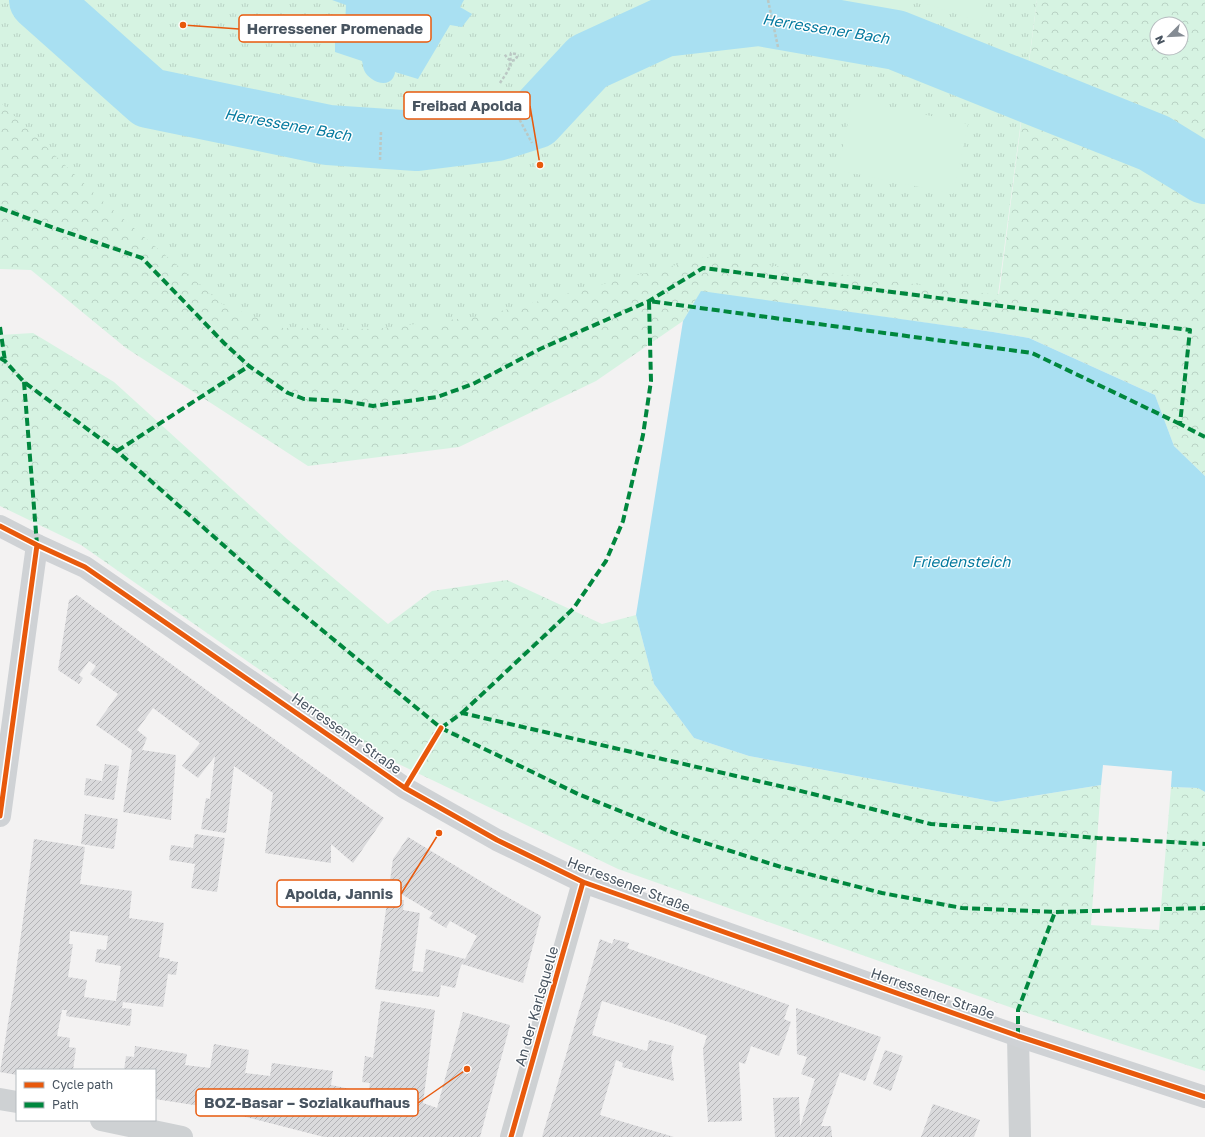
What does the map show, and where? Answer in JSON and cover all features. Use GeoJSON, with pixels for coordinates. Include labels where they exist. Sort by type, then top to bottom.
{"type":"FeatureCollection","features":[{"type":"Feature","properties":{"kind":"street","name":"Herressener Straße"},"geometry":{"type":"LineString","coordinates":[[0,526],[36,545],[86,567],[405,788],[497,840],[583,882],[1018,1036],[1205,1097]]}},
{"type":"Feature","properties":{"kind":"street"},"geometry":{"type":"LineString","coordinates":[[0,816],[36,545]]}},
{"type":"Feature","properties":{"kind":"street","name":"An der Karlsquelle"},"geometry":{"type":"LineString","coordinates":[[511,1137],[583,882]]}},
{"type":"Feature","properties":{"kind":"street"},"geometry":{"type":"LineString","coordinates":[[1018,1036],[1020,1137]]}},
{"type":"Feature","properties":{"kind":"street"},"geometry":{"type":"LineString","coordinates":[[0,1099],[16,1102]]}},
{"type":"Feature","properties":{"kind":"street"},"geometry":{"type":"LineString","coordinates":[[106,1121],[182,1137]]}},
{"type":"Feature","properties":{"kind":"path"},"geometry":{"type":"LineString","coordinates":[[768,0],[778,48]]}},
{"type":"Feature","properties":{"kind":"path"},"geometry":{"type":"LineString","coordinates":[[500,83],[511,65],[511,60],[510,57],[511,53],[516,54],[517,57],[515,60],[511,61],[507,58],[504,53]]}},
{"type":"Feature","properties":{"kind":"path"},"geometry":{"type":"LineString","coordinates":[[516,110],[532,143]]}},
{"type":"Feature","properties":{"kind":"path"},"geometry":{"type":"LineString","coordinates":[[380,160],[381,132]]}},
{"type":"Feature","properties":{"kind":"path"},"geometry":{"type":"LineString","coordinates":[[405,788],[440,728]]}},
{"type":"Feature","properties":{"kind":"green space"},"geometry":{"type":"Polygon","coordinates":[[[0,0],[999,294],[1037,0],[1205,0],[1205,476],[1174,446],[1155,395],[1029,338],[701,292],[683,321],[596,381],[459,447],[308,466],[126,348],[31,270],[0,269],[0,0]]]}},
{"type":"Feature","properties":{"kind":"green space"},"geometry":{"type":"Polygon","coordinates":[[[0,0],[1037,0],[998,295],[706,257],[482,316],[375,329],[283,328],[222,304],[98,197],[0,102],[0,0]]]}},
{"type":"Feature","properties":{"kind":"green space"},"geometry":{"type":"Polygon","coordinates":[[[830,0],[902,0],[897,19],[830,0]]]}},
{"type":"Feature","properties":{"kind":"green space"},"geometry":{"type":"Polygon","coordinates":[[[915,0],[988,0],[980,22],[915,0]]]}},
{"type":"Feature","properties":{"kind":"green space"},"geometry":{"type":"Polygon","coordinates":[[[853,99],[968,124],[953,194],[838,170],[853,99]]]}},
{"type":"Feature","properties":{"kind":"green space"},"geometry":{"type":"Polygon","coordinates":[[[33,333],[114,382],[287,539],[388,624],[432,591],[507,580],[602,624],[636,615],[654,684],[694,738],[749,756],[996,802],[1101,785],[1091,925],[1159,930],[1171,787],[1198,788],[1205,792],[1205,1071],[1018,1010],[618,869],[386,758],[81,545],[0,506],[0,335],[33,333]]]}},
{"type":"Feature","properties":{"kind":"water"},"geometry":{"type":"Polygon","coordinates":[[[332,0],[464,0],[460,7],[472,14],[462,27],[450,25],[418,79],[395,72],[390,81],[382,83],[373,80],[366,74],[362,61],[335,52],[335,30],[345,26],[346,5],[332,0]]]}},
{"type":"Feature","properties":{"kind":"water","name":"Friedensteich"},"geometry":{"type":"Polygon","coordinates":[[[701,291],[1029,338],[1155,395],[1174,446],[1205,476],[1205,792],[1198,788],[1171,787],[1172,771],[1103,765],[1101,785],[996,802],[749,756],[694,738],[654,684],[636,615],[683,321],[701,291]]]}},
{"type":"Feature","properties":{"kind":"building"},"geometry":{"type":"Polygon","coordinates":[[[77,595],[384,818],[353,863],[331,844],[331,863],[265,853],[273,793],[234,766],[226,833],[201,829],[206,798],[210,799],[215,756],[198,778],[182,766],[200,743],[153,708],[137,730],[147,738],[142,750],[176,755],[171,820],[123,812],[132,750],[96,725],[118,694],[90,674],[96,666],[89,661],[79,675],[83,678],[79,684],[58,670],[69,600],[77,595]]]}},
{"type":"Feature","properties":{"kind":"building"},"geometry":{"type":"Polygon","coordinates":[[[105,764],[119,766],[114,800],[84,795],[86,778],[102,781],[105,764]]]}},
{"type":"Feature","properties":{"kind":"building"},"geometry":{"type":"Polygon","coordinates":[[[85,814],[118,819],[114,849],[81,844],[85,814]]]}},
{"type":"Feature","properties":{"kind":"building"},"geometry":{"type":"Polygon","coordinates":[[[195,834],[225,838],[217,892],[191,888],[195,864],[169,860],[171,845],[193,848],[195,834]]]}},
{"type":"Feature","properties":{"kind":"building"},"geometry":{"type":"Polygon","coordinates":[[[408,837],[541,916],[523,983],[462,964],[455,988],[441,985],[439,997],[375,989],[393,859],[408,837]],[[398,892],[397,900],[404,900],[403,910],[420,913],[412,971],[423,972],[426,949],[465,959],[477,936],[450,921],[446,928],[429,918],[433,913],[398,892]]]}},
{"type":"Feature","properties":{"kind":"building"},"geometry":{"type":"Polygon","coordinates":[[[34,839],[85,847],[80,884],[132,891],[129,918],[164,923],[159,957],[178,962],[176,975],[168,974],[163,1007],[123,1002],[122,1008],[132,1009],[130,1026],[66,1016],[67,1010],[62,1010],[57,1036],[70,1038],[69,1047],[76,1048],[73,1069],[16,1069],[16,1075],[0,1072],[14,986],[34,839]],[[70,931],[69,944],[73,944],[68,977],[87,980],[84,997],[116,1001],[121,966],[95,962],[97,949],[106,950],[108,936],[70,931]]]}},
{"type":"Feature","properties":{"kind":"building"},"geometry":{"type":"Polygon","coordinates":[[[600,939],[612,944],[614,939],[629,943],[627,948],[789,1005],[784,1019],[791,1022],[779,1056],[751,1046],[745,1064],[739,1062],[742,1121],[708,1122],[703,1049],[707,1036],[672,1023],[602,1001],[592,1035],[647,1051],[649,1040],[674,1046],[671,1057],[674,1081],[622,1067],[623,1063],[616,1060],[600,1115],[674,1137],[542,1137],[600,939]]]}},
{"type":"Feature","properties":{"kind":"building"},"geometry":{"type":"Polygon","coordinates":[[[381,1001],[435,1010],[423,1103],[437,1108],[463,1012],[510,1025],[480,1137],[324,1137],[238,1115],[239,1112],[156,1099],[156,1069],[124,1069],[126,1056],[134,1057],[135,1046],[187,1054],[185,1065],[210,1068],[214,1044],[249,1050],[245,1073],[270,1076],[272,1063],[333,1071],[331,1085],[360,1091],[357,1112],[365,1114],[370,1083],[362,1082],[365,1056],[373,1058],[381,1001]]]}},
{"type":"Feature","properties":{"kind":"building"},"geometry":{"type":"Polygon","coordinates":[[[796,1008],[881,1037],[865,1081],[840,1072],[821,1126],[831,1126],[832,1137],[775,1137],[773,1098],[799,1097],[800,1127],[815,1079],[801,1074],[807,1057],[797,1054],[796,1008]]]}},
{"type":"Feature","properties":{"kind":"building"},"geometry":{"type":"Polygon","coordinates":[[[885,1050],[903,1056],[891,1091],[873,1084],[885,1050]]]}},
{"type":"Feature","properties":{"kind":"building"},"geometry":{"type":"Polygon","coordinates":[[[933,1104],[980,1120],[974,1137],[921,1137],[933,1104]]]}},
{"type":"Feature","properties":{"kind":"waterway","name":"Herressener Bach"},"geometry":{"type":"LineString","coordinates":[[39,0],[149,98],[328,135],[417,141],[497,131],[535,119],[588,62],[664,27],[759,16],[896,40],[1154,143],[1205,174]]}},
{"type":"Feature","properties":{"kind":"marked path"},"geometry":{"type":"LineString","coordinates":[[0,208],[142,258],[224,343],[249,366],[288,393],[304,399],[343,401],[373,406],[437,397],[473,384],[540,349],[649,301],[703,268],[1190,330],[1180,424],[1205,437]]}},
{"type":"Feature","properties":{"kind":"marked path"},"geometry":{"type":"LineString","coordinates":[[462,713],[573,609],[606,561],[623,521],[643,435],[651,381],[649,301],[1032,353],[1180,424]]}},
{"type":"Feature","properties":{"kind":"marked path"},"geometry":{"type":"LineString","coordinates":[[0,327],[5,361]]}},
{"type":"Feature","properties":{"kind":"marked path"},"geometry":{"type":"LineString","coordinates":[[0,358],[5,361],[24,382],[117,451],[282,597],[441,728],[578,794],[677,834],[781,867],[882,893],[962,908],[1055,912],[1205,908]]}},
{"type":"Feature","properties":{"kind":"marked path"},"geometry":{"type":"LineString","coordinates":[[117,451],[249,366]]}},
{"type":"Feature","properties":{"kind":"marked path"},"geometry":{"type":"LineString","coordinates":[[24,382],[37,545]]}},
{"type":"Feature","properties":{"kind":"marked path"},"geometry":{"type":"LineString","coordinates":[[441,728],[462,713],[797,790],[931,824],[1098,838],[1205,844]]}},
{"type":"Feature","properties":{"kind":"marked path"},"geometry":{"type":"LineString","coordinates":[[1018,1036],[1018,1010],[1055,912]]}},
{"type":"Feature","properties":{"kind":"cycle path"},"geometry":{"type":"LineString","coordinates":[[0,526],[85,567],[405,788],[497,840],[583,882],[1018,1036],[1205,1097]]}},
{"type":"Feature","properties":{"kind":"cycle path"},"geometry":{"type":"LineString","coordinates":[[0,816],[37,545]]}},
{"type":"Feature","properties":{"kind":"cycle path"},"geometry":{"type":"LineString","coordinates":[[405,788],[441,728]]}},
{"type":"Feature","properties":{"kind":"cycle path"},"geometry":{"type":"LineString","coordinates":[[511,1137],[583,882]]}},
{"type":"Feature","properties":{"kind":"place","name":"Herressener Promenade"},"geometry":{"type":"Point","coordinates":[183,25]}},
{"type":"Feature","properties":{"kind":"place","name":"Freibad Apolda"},"geometry":{"type":"Point","coordinates":[540,165]}},
{"type":"Feature","properties":{"kind":"place","name":"Apolda, Jannis"},"geometry":{"type":"Point","coordinates":[439,833]}},
{"type":"Feature","properties":{"kind":"place","name":"BOZ-Basar – Sozialkaufhaus"},"geometry":{"type":"Point","coordinates":[467,1069]}}]}
